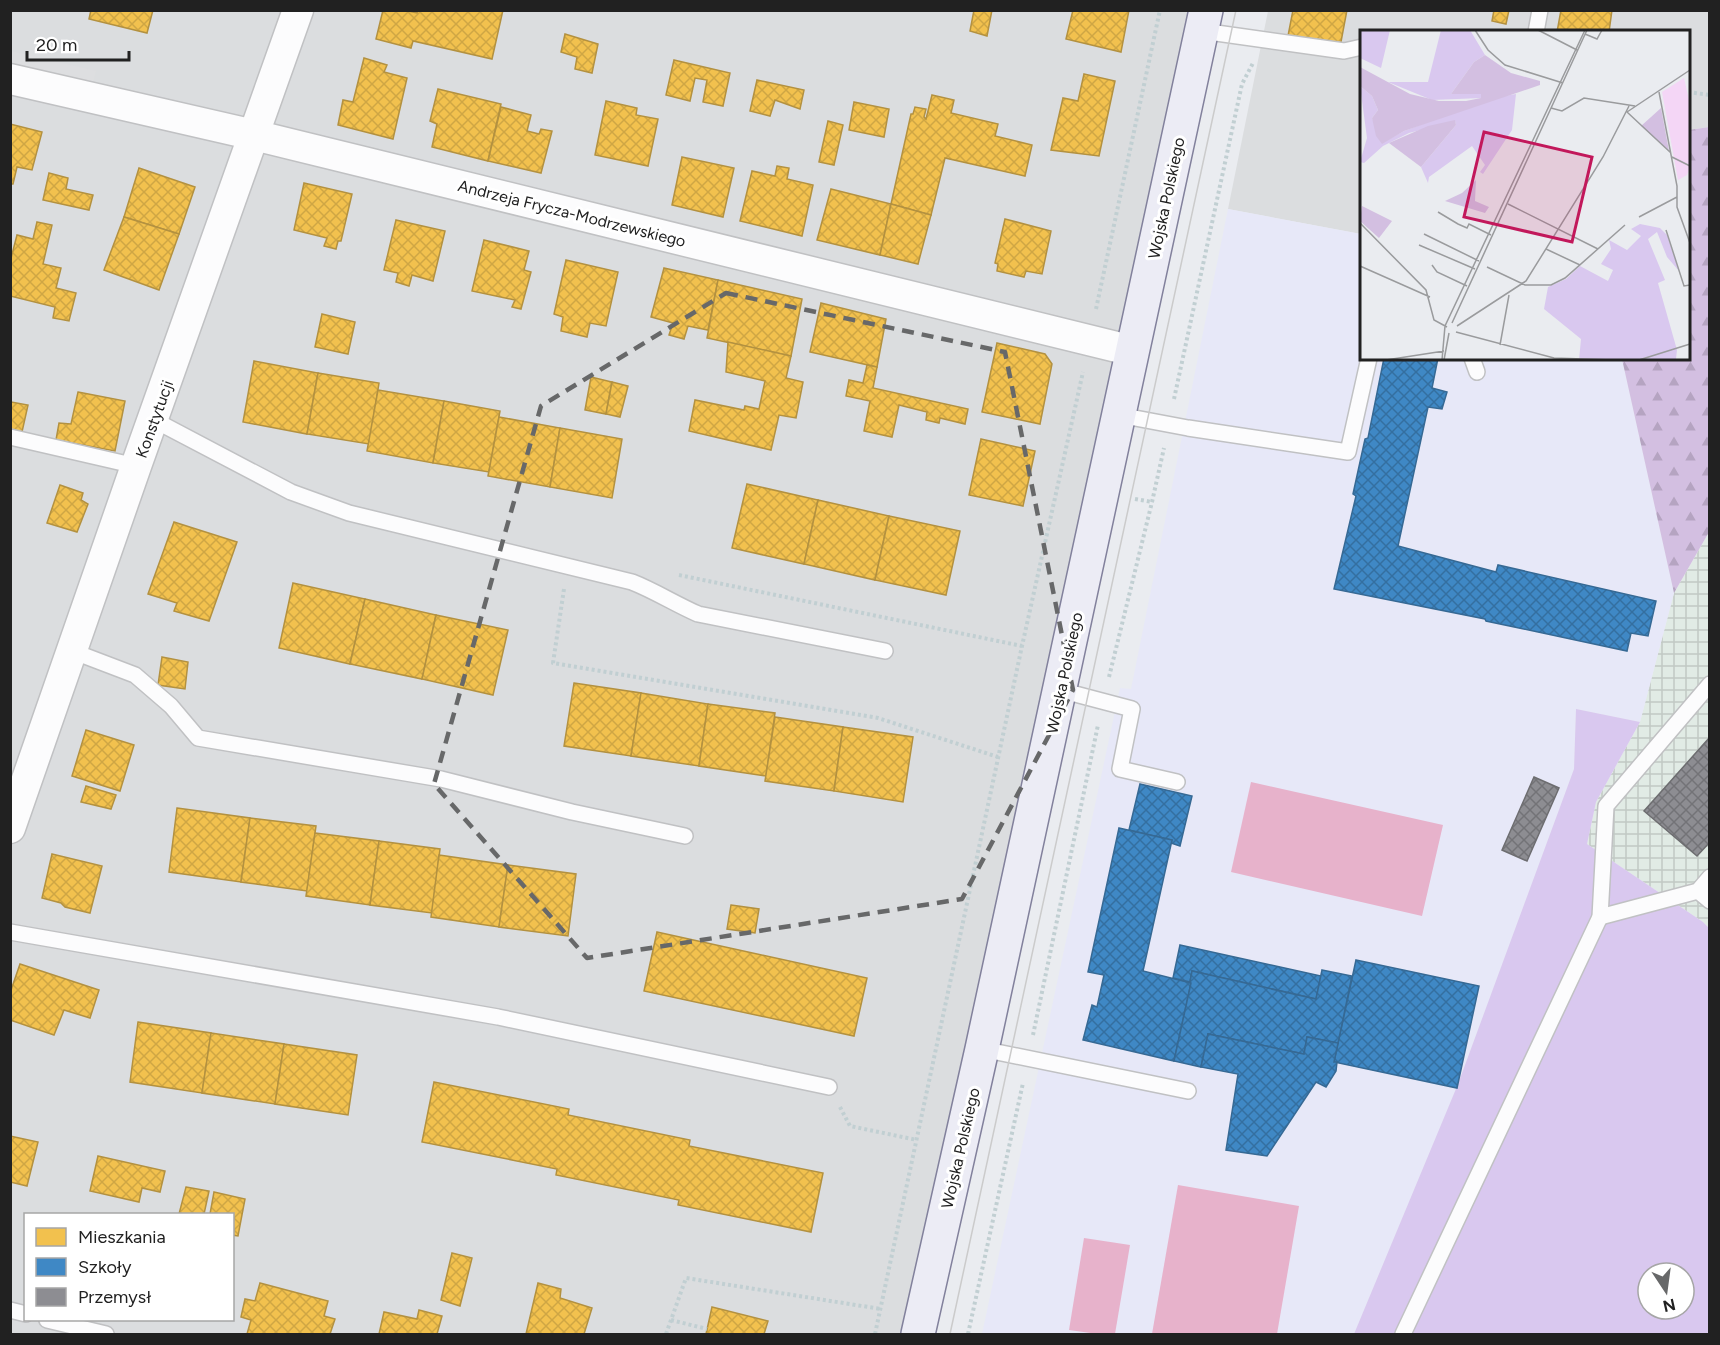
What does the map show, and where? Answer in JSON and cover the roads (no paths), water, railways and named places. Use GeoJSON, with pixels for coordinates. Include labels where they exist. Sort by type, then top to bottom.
{"type":"FeatureCollection","features":[{"type":"Feature","properties":{"kind":"main road","name":"Wojska Polskiego"},"geometry":{"type":"LineString","coordinates":[[918,1335],[1204,21]]}},
{"type":"Feature","properties":{"kind":"street","name":"Konstytucji"},"geometry":{"type":"LineString","coordinates":[[10,828],[298,10]]}},
{"type":"Feature","properties":{"kind":"street","name":"Andrzeja Frycza-Modrzewskiego"},"geometry":{"type":"LineString","coordinates":[[10,78],[254,135],[1133,351]]}},
{"type":"Feature","properties":{"kind":"lane"},"geometry":{"type":"LineString","coordinates":[[1536,30],[1540,10]]}},
{"type":"Feature","properties":{"kind":"lane"},"geometry":{"type":"LineString","coordinates":[[1204,21],[1258,39],[1344,51],[1360,47]]}},
{"type":"Feature","properties":{"kind":"lane"},"geometry":{"type":"LineString","coordinates":[[1119,415],[1348,452],[1368,360]]}},
{"type":"Feature","properties":{"kind":"lane"},"geometry":{"type":"LineString","coordinates":[[154,420],[291,492],[349,513],[632,582],[662,594],[678,605],[698,614],[885,651]]}},
{"type":"Feature","properties":{"kind":"lane"},"geometry":{"type":"LineString","coordinates":[[10,436],[136,466]]}},
{"type":"Feature","properties":{"kind":"lane"},"geometry":{"type":"LineString","coordinates":[[72,651],[135,675],[171,706],[198,738],[441,779],[572,812],[685,836]]}},
{"type":"Feature","properties":{"kind":"lane"},"geometry":{"type":"LineString","coordinates":[[1403,1335],[1600,917],[1606,806],[1710,684]]}},
{"type":"Feature","properties":{"kind":"lane"},"geometry":{"type":"LineString","coordinates":[[1060,690],[1132,710],[1120,769],[1177,782]]}},
{"type":"Feature","properties":{"kind":"lane"},"geometry":{"type":"LineString","coordinates":[[1600,917],[1704,896],[1710,877]]}},
{"type":"Feature","properties":{"kind":"lane"},"geometry":{"type":"LineString","coordinates":[[10,932],[498,1017],[829,1087]]}},
{"type":"Feature","properties":{"kind":"lane"},"geometry":{"type":"LineString","coordinates":[[982,1049],[1188,1091]]}},
{"type":"Feature","properties":{"kind":"lane"},"geometry":{"type":"LineString","coordinates":[[51,1321],[106,1335]]}},
{"type":"Feature","properties":{"kind":"tram line"},"geometry":{"type":"LineString","coordinates":[[950,1334],[1236,10]]}}]}
